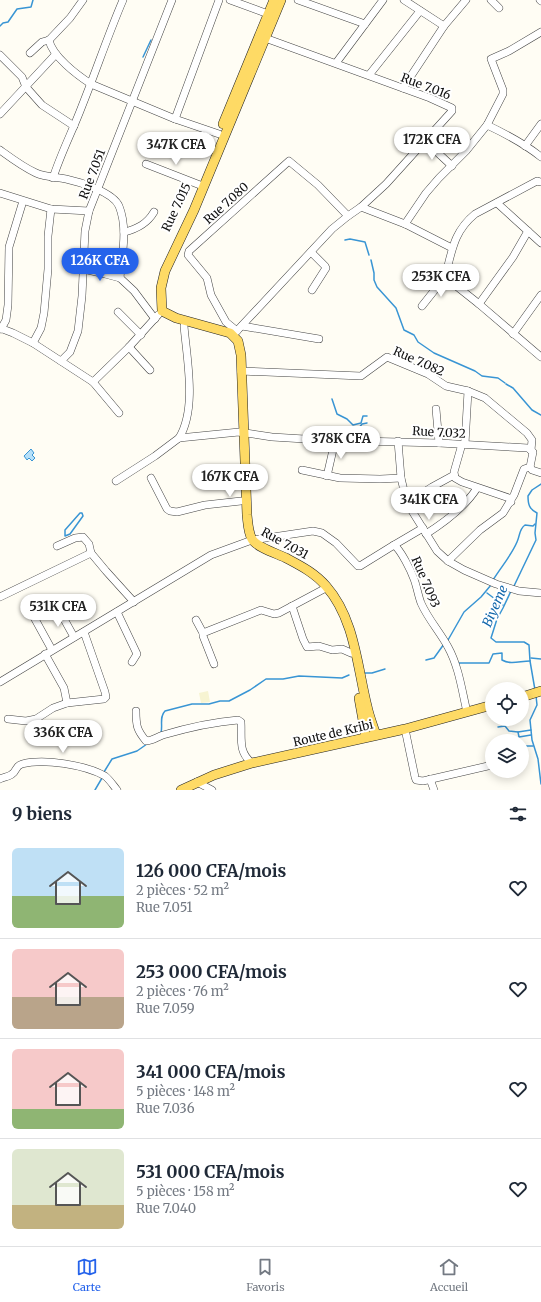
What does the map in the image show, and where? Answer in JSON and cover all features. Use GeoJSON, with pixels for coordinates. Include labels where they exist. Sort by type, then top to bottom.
{"type":"FeatureCollection","features":[{"type":"Feature","properties":{"kind":"main road","name":"Rue 7.015"},"geometry":{"type":"LineString","coordinates":[[159,315],[157,294],[160,273],[167,254],[200,185],[219,134],[274,0]]}},
{"type":"Feature","properties":{"kind":"main road","name":"Rue 7.015"},"geometry":{"type":"LineString","coordinates":[[159,315],[161,288],[165,271],[194,210],[281,0]]}},
{"type":"Feature","properties":{"kind":"main road","name":"Rue 7.031"},"geometry":{"type":"LineString","coordinates":[[159,315],[184,326],[222,336],[234,344],[238,358],[246,515],[250,541]]}},
{"type":"Feature","properties":{"kind":"main road"},"geometry":{"type":"LineString","coordinates":[[159,315],[176,318],[219,330],[237,331]]}},
{"type":"Feature","properties":{"kind":"main road","name":"Rue 7.031"},"geometry":{"type":"LineString","coordinates":[[237,331],[241,355],[241,501],[243,528],[250,541],[257,549],[306,573],[324,589],[332,600],[344,624],[358,674],[366,737]]}},
{"type":"Feature","properties":{"kind":"main road","name":"Rue 7.031"},"geometry":{"type":"LineString","coordinates":[[250,541],[313,573],[330,590],[338,602],[347,623],[366,706],[376,735]]}},
{"type":"Feature","properties":{"kind":"main road","name":"Route de Kribi"},"geometry":{"type":"LineString","coordinates":[[181,790],[214,775],[252,763],[405,729],[485,707]]}},
{"type":"Feature","properties":{"kind":"street"},"geometry":{"type":"LineString","coordinates":[[30,53],[42,42],[49,40],[70,18],[83,0]]}},
{"type":"Feature","properties":{"kind":"street"},"geometry":{"type":"LineString","coordinates":[[53,178],[123,0]]}},
{"type":"Feature","properties":{"kind":"street","name":"Rue 7.051"},"geometry":{"type":"LineString","coordinates":[[61,361],[70,352],[78,331],[84,270],[85,231],[89,212],[172,0]]}},
{"type":"Feature","properties":{"kind":"street"},"geometry":{"type":"LineString","coordinates":[[175,119],[219,0]]}},
{"type":"Feature","properties":{"kind":"street"},"geometry":{"type":"LineString","coordinates":[[230,0],[268,14]]}},
{"type":"Feature","properties":{"kind":"street"},"geometry":{"type":"LineString","coordinates":[[298,0],[365,24]]}},
{"type":"Feature","properties":{"kind":"street"},"geometry":{"type":"LineString","coordinates":[[336,63],[383,0]]}},
{"type":"Feature","properties":{"kind":"street"},"geometry":{"type":"LineString","coordinates":[[404,0],[420,12],[444,26]]}},
{"type":"Feature","properties":{"kind":"street"},"geometry":{"type":"LineString","coordinates":[[404,88],[444,26],[466,0]]}},
{"type":"Feature","properties":{"kind":"street"},"geometry":{"type":"LineString","coordinates":[[491,0],[499,8]]}},
{"type":"Feature","properties":{"kind":"street"},"geometry":{"type":"LineString","coordinates":[[369,75],[420,12]]}},
{"type":"Feature","properties":{"kind":"street"},"geometry":{"type":"LineString","coordinates":[[405,224],[426,193],[466,151],[487,125],[503,94],[503,90],[491,59],[541,32]]}},
{"type":"Feature","properties":{"kind":"street","name":"Rue 7.016"},"geometry":{"type":"LineString","coordinates":[[237,331],[332,229],[361,207],[386,184],[452,110],[430,98],[265,38]]}},
{"type":"Feature","properties":{"kind":"street"},"geometry":{"type":"LineString","coordinates":[[49,40],[56,54],[82,79],[91,84],[175,119],[219,134]]}},
{"type":"Feature","properties":{"kind":"street"},"geometry":{"type":"LineString","coordinates":[[0,114],[56,54]]}},
{"type":"Feature","properties":{"kind":"street"},"geometry":{"type":"LineString","coordinates":[[0,55],[22,77],[26,87],[42,105],[74,126]]}},
{"type":"Feature","properties":{"kind":"street"},"geometry":{"type":"LineString","coordinates":[[525,146],[541,124]]}},
{"type":"Feature","properties":{"kind":"street"},"geometry":{"type":"LineString","coordinates":[[487,125],[508,135],[541,157]]}},
{"type":"Feature","properties":{"kind":"street"},"geometry":{"type":"LineString","coordinates":[[425,141],[452,166]]}},
{"type":"Feature","properties":{"kind":"street"},"geometry":{"type":"LineString","coordinates":[[0,150],[36,173],[53,178],[66,179],[97,190],[107,194],[117,202],[123,222],[124,232],[120,278]]}},
{"type":"Feature","properties":{"kind":"street","name":"Rue 7.080"},"geometry":{"type":"LineString","coordinates":[[237,331],[226,322],[211,295],[207,278],[188,255],[189,250],[289,161],[318,185],[348,216]]}},
{"type":"Feature","properties":{"kind":"street"},"geometry":{"type":"LineString","coordinates":[[146,164],[200,185]]}},
{"type":"Feature","properties":{"kind":"street"},"geometry":{"type":"LineString","coordinates":[[422,306],[445,277],[452,248],[460,231],[470,219],[475,214],[537,181],[541,182]]}},
{"type":"Feature","properties":{"kind":"street"},"geometry":{"type":"LineString","coordinates":[[0,193],[51,209],[89,212]]}},
{"type":"Feature","properties":{"kind":"street"},"geometry":{"type":"LineString","coordinates":[[23,201],[9,247],[8,305],[6,320],[0,328],[33,342],[92,382],[119,413]]}},
{"type":"Feature","properties":{"kind":"street"},"geometry":{"type":"LineString","coordinates":[[497,203],[541,243]]}},
{"type":"Feature","properties":{"kind":"street"},"geometry":{"type":"LineString","coordinates":[[361,207],[405,224],[452,248]]}},
{"type":"Feature","properties":{"kind":"street"},"geometry":{"type":"LineString","coordinates":[[33,342],[41,328],[44,313],[51,209]]}},
{"type":"Feature","properties":{"kind":"street"},"geometry":{"type":"LineString","coordinates":[[124,232],[141,226],[154,212]]}},
{"type":"Feature","properties":{"kind":"street"},"geometry":{"type":"LineString","coordinates":[[479,304],[514,257],[528,231]]}},
{"type":"Feature","properties":{"kind":"street"},"geometry":{"type":"LineString","coordinates":[[311,252],[326,268],[312,290]]}},
{"type":"Feature","properties":{"kind":"street"},"geometry":{"type":"LineString","coordinates":[[84,270],[120,278],[159,315],[129,347],[92,382]]}},
{"type":"Feature","properties":{"kind":"street"},"geometry":{"type":"LineString","coordinates":[[445,277],[541,357]]}},
{"type":"Feature","properties":{"kind":"street"},"geometry":{"type":"LineString","coordinates":[[514,334],[541,295]]}},
{"type":"Feature","properties":{"kind":"street"},"geometry":{"type":"LineString","coordinates":[[118,312],[141,334]]}},
{"type":"Feature","properties":{"kind":"street"},"geometry":{"type":"LineString","coordinates":[[116,481],[155,456],[179,438],[185,425],[189,400],[184,326]]}},
{"type":"Feature","properties":{"kind":"street"},"geometry":{"type":"LineString","coordinates":[[237,331],[319,339]]}},
{"type":"Feature","properties":{"kind":"street"},"geometry":{"type":"LineString","coordinates":[[129,347],[150,370]]}},
{"type":"Feature","properties":{"kind":"street","name":"Rue 7.082"},"geometry":{"type":"LineString","coordinates":[[241,371],[361,376],[387,357],[428,374],[446,386],[468,391]]}},
{"type":"Feature","properties":{"kind":"street"},"geometry":{"type":"LineString","coordinates":[[407,504],[432,487],[454,475],[463,444],[468,391],[486,398],[527,433],[532,440],[531,450],[533,452],[530,467]]}},
{"type":"Feature","properties":{"kind":"street"},"geometry":{"type":"LineString","coordinates":[[436,409],[439,443]]}},
{"type":"Feature","properties":{"kind":"street","name":"Rue 7.032"},"geometry":{"type":"LineString","coordinates":[[179,438],[242,433],[335,440],[463,444],[528,448],[531,450]]}},
{"type":"Feature","properties":{"kind":"street"},"geometry":{"type":"LineString","coordinates":[[328,476],[335,440]]}},
{"type":"Feature","properties":{"kind":"street"},"geometry":{"type":"LineString","coordinates":[[398,441],[402,478],[407,504],[437,551],[448,561],[464,570],[493,582],[519,591],[541,593]]}},
{"type":"Feature","properties":{"kind":"street"},"geometry":{"type":"LineString","coordinates":[[530,467],[532,470],[541,472]]}},
{"type":"Feature","properties":{"kind":"street"},"geometry":{"type":"LineString","coordinates":[[448,561],[480,530],[503,513],[511,502],[519,486],[524,469],[530,467]]}},
{"type":"Feature","properties":{"kind":"street"},"geometry":{"type":"LineString","coordinates":[[302,470],[340,478],[380,480],[402,478]]}},
{"type":"Feature","properties":{"kind":"street"},"geometry":{"type":"LineString","coordinates":[[454,475],[455,478],[462,482],[509,498],[511,502]]}},
{"type":"Feature","properties":{"kind":"street"},"geometry":{"type":"LineString","coordinates":[[151,478],[167,509],[170,511],[177,512],[205,505],[241,501]]}},
{"type":"Feature","properties":{"kind":"street"},"geometry":{"type":"LineString","coordinates":[[0,682],[201,560],[250,541],[318,531],[336,543],[358,566],[360,566],[394,545],[424,531],[457,511],[477,488]]}},
{"type":"Feature","properties":{"kind":"street"},"geometry":{"type":"LineString","coordinates":[[57,546],[75,538],[84,537],[89,544],[91,553],[134,602]]}},
{"type":"Feature","properties":{"kind":"street","name":"Rue 7.093"},"geometry":{"type":"LineString","coordinates":[[394,545],[402,555],[414,579],[418,595],[424,609],[448,647],[456,666],[467,712]]}},
{"type":"Feature","properties":{"kind":"street"},"geometry":{"type":"LineString","coordinates":[[0,597],[91,553]]}},
{"type":"Feature","properties":{"kind":"street"},"geometry":{"type":"LineString","coordinates":[[203,633],[256,611],[264,610],[274,614],[279,613],[324,589]]}},
{"type":"Feature","properties":{"kind":"street"},"geometry":{"type":"LineString","coordinates":[[292,606],[307,647],[319,646],[332,650],[342,649],[351,653]]}},
{"type":"Feature","properties":{"kind":"street"},"geometry":{"type":"LineString","coordinates":[[30,610],[52,650]]}},
{"type":"Feature","properties":{"kind":"street"},"geometry":{"type":"LineString","coordinates":[[59,610],[74,637]]}},
{"type":"Feature","properties":{"kind":"street"},"geometry":{"type":"LineString","coordinates":[[117,612],[138,654],[132,662]]}},
{"type":"Feature","properties":{"kind":"street"},"geometry":{"type":"LineString","coordinates":[[196,620],[203,633],[214,664]]}},
{"type":"Feature","properties":{"kind":"street"},"geometry":{"type":"LineString","coordinates":[[8,719],[26,721],[36,719],[53,708],[67,703],[106,697],[84,632]]}},
{"type":"Feature","properties":{"kind":"street"},"geometry":{"type":"LineString","coordinates":[[45,654],[64,688],[67,703]]}},
{"type":"Feature","properties":{"kind":"street"},"geometry":{"type":"LineString","coordinates":[[136,711],[136,725],[146,741],[162,735],[222,721],[238,720],[241,722],[242,749],[245,757],[252,763]]}},
{"type":"Feature","properties":{"kind":"street"},"geometry":{"type":"LineString","coordinates":[[405,729],[416,780],[419,781],[430,779],[485,766]]}},
{"type":"Feature","properties":{"kind":"street"},"geometry":{"type":"LineString","coordinates":[[0,779],[12,774],[18,766],[23,764],[56,762],[95,772],[111,781],[117,790]]}},
{"type":"Feature","properties":{"kind":"street"},"geometry":{"type":"LineString","coordinates":[[430,779],[434,790]]}},
{"type":"Feature","properties":{"kind":"street"},"geometry":{"type":"LineString","coordinates":[[197,782],[212,790]]}},
{"type":"Feature","properties":{"kind":"shaded area"},"geometry":{"type":"Polygon","coordinates":[[[208,691],[210,702],[201,703],[199,693],[208,691]]]}},
{"type":"Feature","properties":{"kind":"water"},"geometry":{"type":"Polygon","coordinates":[[[31,449],[34,453],[32,455],[35,458],[32,461],[29,458],[27,460],[24,456],[31,449]]]}},
{"type":"Feature","properties":{"kind":"waterway"},"geometry":{"type":"LineString","coordinates":[[0,26],[3,23],[8,22],[17,9],[31,7],[33,0]]}},
{"type":"Feature","properties":{"kind":"waterway"},"geometry":{"type":"LineString","coordinates":[[143,57],[151,40]]}},
{"type":"Feature","properties":{"kind":"waterway"},"geometry":{"type":"LineString","coordinates":[[345,240],[350,239],[365,242],[369,255]]}},
{"type":"Feature","properties":{"kind":"waterway"},"geometry":{"type":"LineString","coordinates":[[371,260],[374,280],[377,287],[396,308],[404,330],[414,335],[418,342],[434,353],[475,371],[482,376],[498,378],[505,383]]}},
{"type":"Feature","properties":{"kind":"waterway"},"geometry":{"type":"LineString","coordinates":[[506,384],[513,388],[532,410],[541,415]]}},
{"type":"Feature","properties":{"kind":"waterway"},"geometry":{"type":"LineString","coordinates":[[332,399],[337,414],[347,419],[353,425],[361,423],[363,416],[367,416]]}},
{"type":"Feature","properties":{"kind":"waterway"},"geometry":{"type":"LineString","coordinates":[[366,435],[356,436],[355,432],[358,432],[358,429],[362,424],[367,423]]}},
{"type":"Feature","properties":{"kind":"waterway","name":"Biyeme"},"geometry":{"type":"LineString","coordinates":[[514,586],[536,540],[535,533],[537,513],[532,510],[528,501],[528,496],[532,490],[541,484]]}},
{"type":"Feature","properties":{"kind":"waterway"},"geometry":{"type":"LineString","coordinates":[[80,513],[82,513],[83,516],[70,534],[65,536],[65,530],[80,513]]}},
{"type":"Feature","properties":{"kind":"waterway"},"geometry":{"type":"LineString","coordinates":[[493,580],[515,547],[522,528],[525,525],[533,526],[535,524]]}},
{"type":"Feature","properties":{"kind":"waterway"},"geometry":{"type":"LineString","coordinates":[[448,640],[464,612],[481,597],[491,585]]}},
{"type":"Feature","properties":{"kind":"waterway","name":"Biyeme"},"geometry":{"type":"LineString","coordinates":[[511,591],[497,619],[491,638],[496,642],[524,642],[529,645],[535,690]]}},
{"type":"Feature","properties":{"kind":"waterway"},"geometry":{"type":"LineString","coordinates":[[487,593],[503,605]]}},
{"type":"Feature","properties":{"kind":"waterway"},"geometry":{"type":"LineString","coordinates":[[426,660],[434,658],[444,644]]}},
{"type":"Feature","properties":{"kind":"waterway"},"geometry":{"type":"LineString","coordinates":[[458,663],[489,663],[493,654],[502,653],[502,660],[505,661],[512,663],[530,661]]}},
{"type":"Feature","properties":{"kind":"waterway"},"geometry":{"type":"LineString","coordinates":[[531,658],[541,659]]}},
{"type":"Feature","properties":{"kind":"waterway"},"geometry":{"type":"LineString","coordinates":[[364,673],[372,673],[385,669]]}},
{"type":"Feature","properties":{"kind":"waterway"},"geometry":{"type":"LineString","coordinates":[[161,733],[162,718],[165,711],[192,704],[209,704],[220,701],[229,701],[250,690],[266,679],[283,679],[299,676],[342,678],[349,675]]}},
{"type":"Feature","properties":{"kind":"waterway","name":"Biyeme"},"geometry":{"type":"LineString","coordinates":[[536,696],[537,705],[530,720],[532,740],[538,759],[541,784]]}},
{"type":"Feature","properties":{"kind":"waterway"},"geometry":{"type":"LineString","coordinates":[[498,727],[505,726],[509,731],[518,732],[531,730]]}},
{"type":"Feature","properties":{"kind":"waterway"},"geometry":{"type":"LineString","coordinates":[[518,732],[519,737],[531,735]]}},
{"type":"Feature","properties":{"kind":"waterway"},"geometry":{"type":"LineString","coordinates":[[104,772],[112,759],[137,751],[147,744]]}},
{"type":"Feature","properties":{"kind":"waterway"},"geometry":{"type":"LineString","coordinates":[[95,790],[102,778]]}}]}
